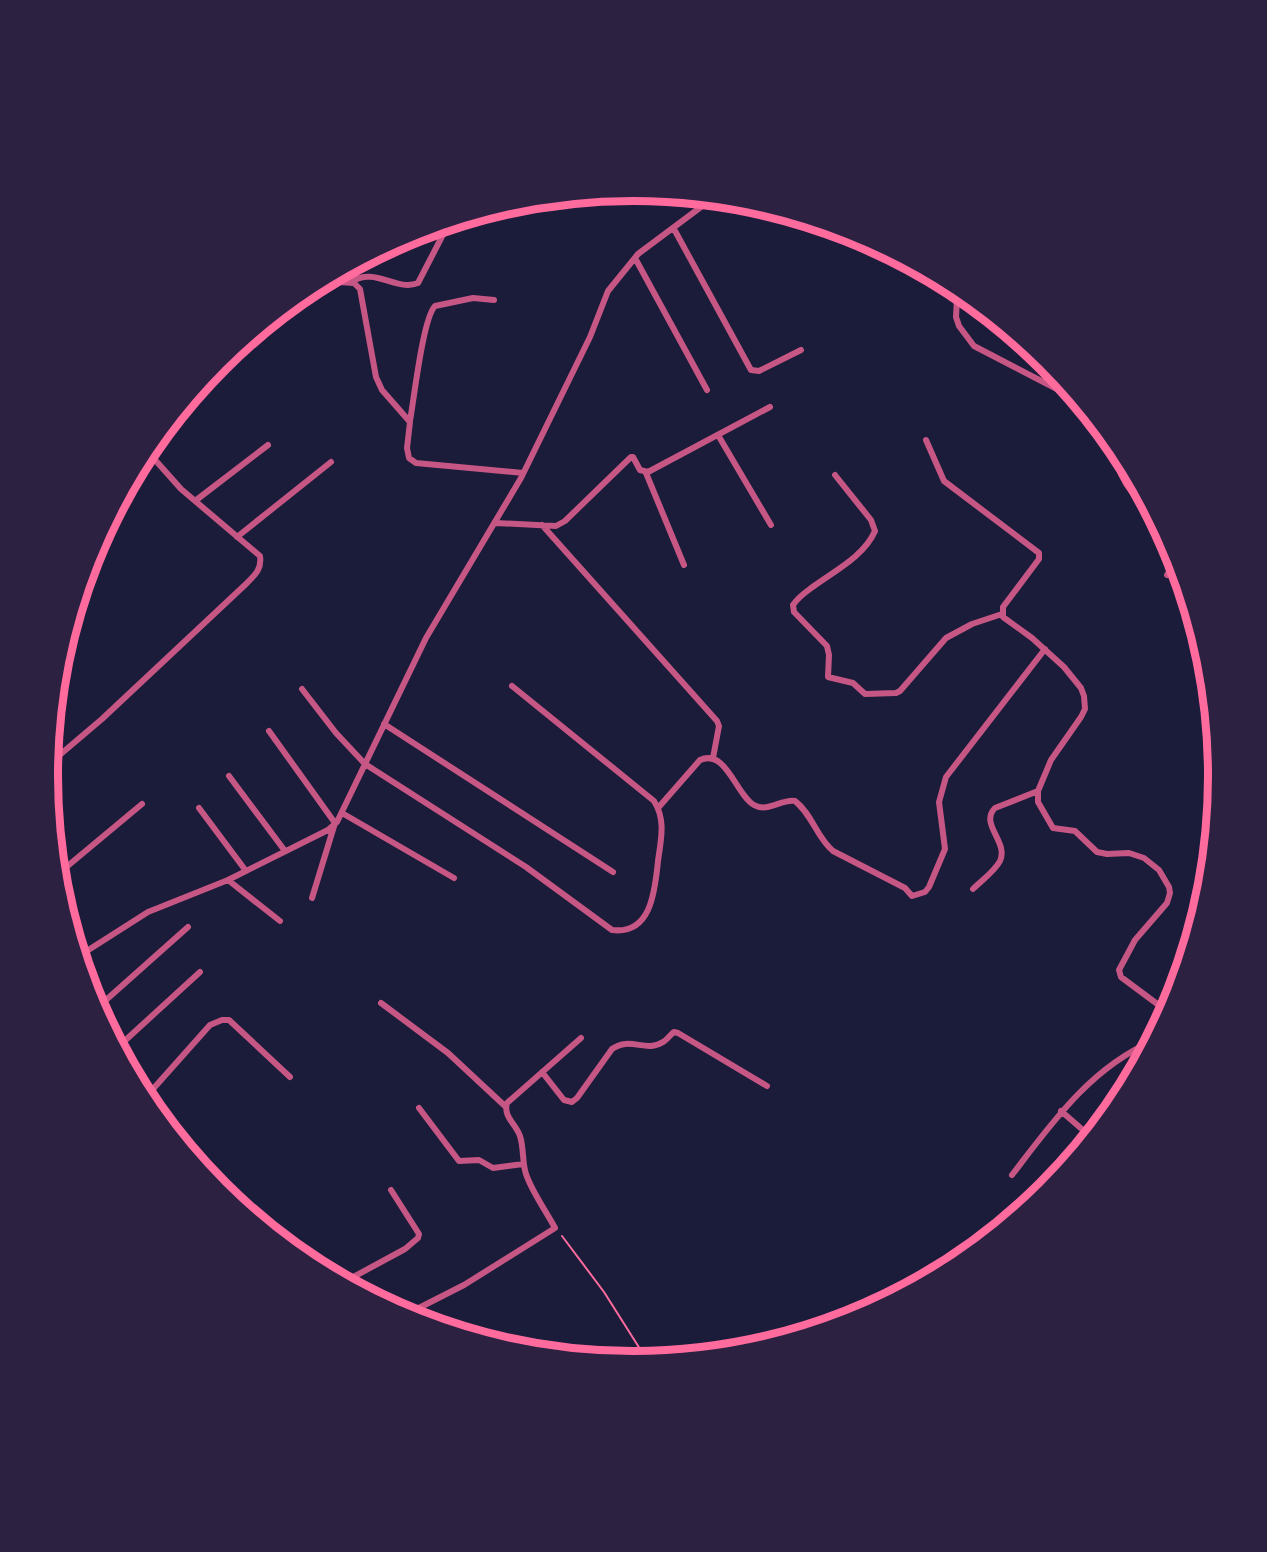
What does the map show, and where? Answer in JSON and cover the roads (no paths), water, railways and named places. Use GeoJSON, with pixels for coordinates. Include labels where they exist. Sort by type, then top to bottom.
{"type":"FeatureCollection","features":[{"type":"Feature","properties":{"kind":"street"},"geometry":{"type":"LineString","coordinates":[[86,951],[148,912],[228,880],[327,830],[335,823],[447,599],[496,523],[524,473],[590,337],[609,291],[635,258],[704,205]]}},
{"type":"Feature","properties":{"kind":"street"},"geometry":{"type":"LineString","coordinates":[[674,229],[751,370],[759,371],[801,350]]}},
{"type":"Feature","properties":{"kind":"street"},"geometry":{"type":"LineString","coordinates":[[350,283],[367,275],[411,285],[418,283],[443,234]]}},
{"type":"Feature","properties":{"kind":"street"},"geometry":{"type":"LineString","coordinates":[[635,258],[707,390]]}},
{"type":"Feature","properties":{"kind":"street"},"geometry":{"type":"LineString","coordinates":[[339,282],[358,285],[378,383],[410,422]]}},
{"type":"Feature","properties":{"kind":"street"},"geometry":{"type":"LineString","coordinates":[[494,300],[473,298],[432,308],[425,328],[407,454],[416,463],[524,473]]}},
{"type":"Feature","properties":{"kind":"street"},"geometry":{"type":"LineString","coordinates":[[957,301],[956,317],[959,326],[974,346],[1060,391]]}},
{"type":"Feature","properties":{"kind":"street"},"geometry":{"type":"LineString","coordinates":[[646,473],[770,407]]}},
{"type":"Feature","properties":{"kind":"street"},"geometry":{"type":"LineString","coordinates":[[718,435],[771,525]]}},
{"type":"Feature","properties":{"kind":"street"},"geometry":{"type":"LineString","coordinates":[[926,440],[944,481],[1039,553],[1039,559],[1003,607],[1002,614],[1005,619],[1045,649],[1064,667],[1081,688],[1085,703],[1081,717],[1051,760],[1038,791],[1038,802],[1053,828],[1075,831],[1102,854],[1129,853],[1144,858],[1165,878],[1169,887],[1169,898],[1135,940],[1119,970],[1121,977],[1160,1006]]}},
{"type":"Feature","properties":{"kind":"street"},"geometry":{"type":"LineString","coordinates":[[195,501],[268,445]]}},
{"type":"Feature","properties":{"kind":"street"},"geometry":{"type":"LineString","coordinates":[[496,523],[556,526],[565,521],[633,457],[640,470],[646,473],[684,566]]}},
{"type":"Feature","properties":{"kind":"street"},"geometry":{"type":"LineString","coordinates":[[59,755],[102,719],[258,572],[261,564],[260,556],[181,489],[154,459]]}},
{"type":"Feature","properties":{"kind":"street"},"geometry":{"type":"LineString","coordinates":[[237,537],[331,462]]}},
{"type":"Feature","properties":{"kind":"street"},"geometry":{"type":"LineString","coordinates":[[1120,471],[1126,486],[1137,499]]}},
{"type":"Feature","properties":{"kind":"street"},"geometry":{"type":"LineString","coordinates":[[835,475],[871,520],[875,531],[855,557],[800,596],[794,605],[794,612],[827,646],[828,677],[852,683],[865,694],[896,693],[946,638],[972,624],[1002,614]]}},
{"type":"Feature","properties":{"kind":"street"},"geometry":{"type":"LineString","coordinates":[[542,525],[717,721],[719,726],[713,758]]}},
{"type":"Feature","properties":{"kind":"street"},"geometry":{"type":"LineString","coordinates":[[1167,575],[1170,570]]}},
{"type":"Feature","properties":{"kind":"street"},"geometry":{"type":"LineString","coordinates":[[658,808],[700,760],[706,757],[713,758],[727,771],[751,804],[763,807],[795,801],[833,851],[905,888],[912,896],[925,892],[945,849],[939,811],[940,794],[946,777],[1045,649]]}},
{"type":"Feature","properties":{"kind":"street"},"geometry":{"type":"LineString","coordinates":[[302,689],[336,733],[365,764],[526,867],[612,930],[627,930],[634,927],[648,910],[654,893],[662,828],[658,808],[654,801],[512,686]]}},
{"type":"Feature","properties":{"kind":"street"},"geometry":{"type":"LineString","coordinates":[[384,724],[613,872]]}},
{"type":"Feature","properties":{"kind":"street"},"geometry":{"type":"LineString","coordinates":[[268,731],[335,823]]}},
{"type":"Feature","properties":{"kind":"street"},"geometry":{"type":"LineString","coordinates":[[229,776],[285,851]]}},
{"type":"Feature","properties":{"kind":"street"},"geometry":{"type":"LineString","coordinates":[[973,889],[999,862],[1002,852],[989,819],[991,812],[995,808],[1038,791]]}},
{"type":"Feature","properties":{"kind":"street"},"geometry":{"type":"LineString","coordinates":[[66,867],[142,804]]}},
{"type":"Feature","properties":{"kind":"street"},"geometry":{"type":"LineString","coordinates":[[199,808],[246,871]]}},
{"type":"Feature","properties":{"kind":"street"},"geometry":{"type":"LineString","coordinates":[[342,813],[454,878]]}},
{"type":"Feature","properties":{"kind":"street"},"geometry":{"type":"LineString","coordinates":[[312,898],[335,823]]}},
{"type":"Feature","properties":{"kind":"street"},"geometry":{"type":"LineString","coordinates":[[228,880],[280,921]]}},
{"type":"Feature","properties":{"kind":"street"},"geometry":{"type":"LineString","coordinates":[[105,1001],[188,927]]}},
{"type":"Feature","properties":{"kind":"street"},"geometry":{"type":"LineString","coordinates":[[124,1041],[200,972]]}},
{"type":"Feature","properties":{"kind":"street"},"geometry":{"type":"LineString","coordinates":[[381,1003],[448,1053],[506,1107]]}},
{"type":"Feature","properties":{"kind":"street"},"geometry":{"type":"LineString","coordinates":[[152,1090],[210,1026],[222,1020],[229,1020],[290,1077]]}},
{"type":"Feature","properties":{"kind":"street"},"geometry":{"type":"LineString","coordinates":[[542,1072],[564,1100],[572,1102],[619,1043],[657,1045],[664,1042],[674,1032],[678,1032],[767,1086]]}},
{"type":"Feature","properties":{"kind":"street"},"geometry":{"type":"LineString","coordinates":[[417,1309],[464,1284],[555,1228],[528,1179],[521,1137],[507,1115],[506,1107],[507,1103],[581,1038]]}},
{"type":"Feature","properties":{"kind":"street"},"geometry":{"type":"LineString","coordinates":[[1011,1175],[1061,1111],[1084,1087],[1118,1060],[1139,1048]]}},
{"type":"Feature","properties":{"kind":"street"},"geometry":{"type":"LineString","coordinates":[[419,1108],[459,1161],[479,1160],[493,1168],[524,1164]]}},
{"type":"Feature","properties":{"kind":"street"},"geometry":{"type":"LineString","coordinates":[[1061,1111],[1085,1132]]}},
{"type":"Feature","properties":{"kind":"street"},"geometry":{"type":"LineString","coordinates":[[352,1277],[405,1249],[418,1238],[419,1234],[391,1191]]}}]}
